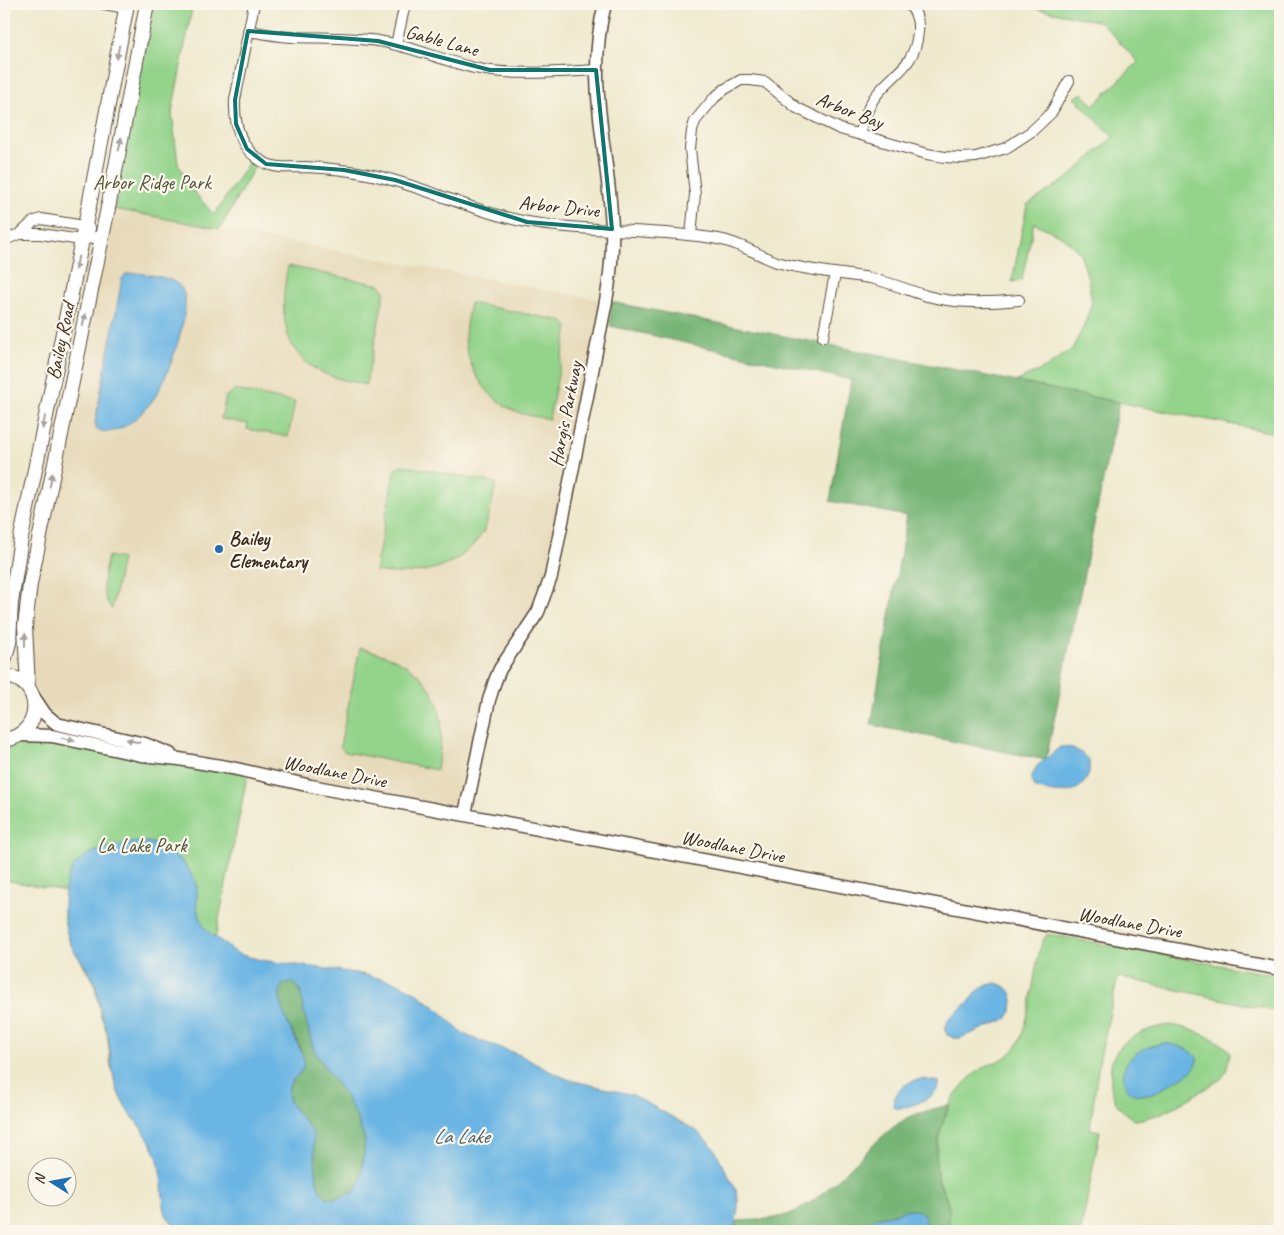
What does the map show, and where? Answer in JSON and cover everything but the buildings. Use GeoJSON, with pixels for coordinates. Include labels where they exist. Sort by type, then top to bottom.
{"type":"FeatureCollection","features":[{"type":"Feature","properties":{"kind":"main road","name":"Bailey Road"},"geometry":{"type":"LineString","coordinates":[[13,738],[31,724],[34,716],[34,700],[29,690],[25,626],[30,584],[147,4]]}},
{"type":"Feature","properties":{"kind":"main road","name":"Bailey Road"},"geometry":{"type":"LineString","coordinates":[[4,661],[9,643],[14,581],[21,538],[126,6]]}},
{"type":"Feature","properties":{"kind":"main road"},"geometry":{"type":"LineString","coordinates":[[4,676],[16,678],[29,690]]}},
{"type":"Feature","properties":{"kind":"main road"},"geometry":{"type":"LineString","coordinates":[[4,749],[13,738]]}},
{"type":"Feature","properties":{"kind":"street"},"geometry":{"type":"LineString","coordinates":[[104,4],[126,6]]}},
{"type":"Feature","properties":{"kind":"street","name":"Arbor Drive"},"geometry":{"type":"LineString","coordinates":[[254,4],[235,100],[236,124],[238,133],[247,149],[266,164],[283,168],[304,167],[367,174],[403,183],[496,215],[527,222],[721,239],[741,244],[776,261],[835,274],[870,278],[945,300],[968,303],[1019,300]]}},
{"type":"Feature","properties":{"kind":"street"},"geometry":{"type":"LineString","coordinates":[[396,45],[405,4]]}},
{"type":"Feature","properties":{"kind":"street","name":"Hargis Parkway"},"geometry":{"type":"LineString","coordinates":[[465,814],[489,700],[495,681],[500,669],[538,612],[551,577],[606,301],[611,262],[612,229],[596,70],[597,45],[605,4]]}},
{"type":"Feature","properties":{"kind":"street"},"geometry":{"type":"LineString","coordinates":[[859,134],[874,98],[901,72],[915,49],[919,25],[915,12],[908,4]]}},
{"type":"Feature","properties":{"kind":"street","name":"Gable Lane"},"geometry":{"type":"LineString","coordinates":[[248,30],[293,37],[352,38],[396,45],[473,68],[490,70],[520,72],[596,70]]}},
{"type":"Feature","properties":{"kind":"street","name":"Arbor Bay"},"geometry":{"type":"LineString","coordinates":[[691,235],[695,194],[690,149],[695,120],[725,88],[741,80],[765,82],[798,108],[840,129],[945,158],[976,157],[1006,148],[1018,141],[1043,122],[1057,103],[1069,81]]}},
{"type":"Feature","properties":{"kind":"street"},"geometry":{"type":"LineString","coordinates":[[20,234],[33,222],[41,219],[84,226],[101,236]]}},
{"type":"Feature","properties":{"kind":"street"},"geometry":{"type":"LineString","coordinates":[[4,240],[20,234],[41,234],[81,240],[101,236]]}},
{"type":"Feature","properties":{"kind":"street"},"geometry":{"type":"LineString","coordinates":[[823,337],[835,274]]}},
{"type":"Feature","properties":{"kind":"street","name":"Woodlane Drive"},"geometry":{"type":"LineString","coordinates":[[29,690],[45,714],[58,724],[145,744],[179,758]]}},
{"type":"Feature","properties":{"kind":"street","name":"Woodlane Drive"},"geometry":{"type":"LineString","coordinates":[[13,738],[52,736],[141,755],[179,758],[311,786],[1280,969]]}},
{"type":"Feature","properties":{"kind":"highlighted area"},"geometry":{"type":"Polygon","coordinates":[[[248,31],[378,41],[490,70],[596,70],[612,229],[527,222],[395,180],[344,170],[266,164],[247,149],[236,124],[235,100],[248,31]]]}},
{"type":"Feature","properties":{"kind":"shaded area"},"geometry":{"type":"Polygon","coordinates":[[[108,208],[606,301],[551,577],[500,669],[465,814],[232,768],[51,720],[26,671],[25,646],[108,208]]]}},
{"type":"Feature","properties":{"kind":"green space","name":"Arbor Ridge Park"},"geometry":{"type":"Polygon","coordinates":[[[154,4],[193,4],[172,112],[178,164],[195,193],[214,215],[249,162],[255,166],[220,229],[114,209],[154,4]]]}},
{"type":"Feature","properties":{"kind":"green space"},"geometry":{"type":"Polygon","coordinates":[[[1015,4],[1280,4],[1280,434],[1015,382],[1047,367],[1072,349],[1084,326],[1092,302],[1088,278],[1080,253],[1063,237],[1034,223],[1022,280],[1012,282],[1027,205],[1069,177],[1113,137],[1074,98],[1082,93],[1094,105],[1138,62],[1101,22],[1015,4]]]}},
{"type":"Feature","properties":{"kind":"green space"},"geometry":{"type":"Polygon","coordinates":[[[288,266],[380,285],[385,291],[366,385],[321,372],[307,363],[297,352],[290,340],[284,311],[285,281],[288,266]]]}},
{"type":"Feature","properties":{"kind":"green space"},"geometry":{"type":"Polygon","coordinates":[[[611,302],[1119,402],[1046,760],[871,725],[907,516],[830,501],[851,380],[610,326],[611,302]]]}},
{"type":"Feature","properties":{"kind":"green space"},"geometry":{"type":"Polygon","coordinates":[[[470,303],[563,321],[568,327],[549,419],[525,415],[512,410],[494,397],[479,380],[466,349],[466,325],[470,303]]]}},
{"type":"Feature","properties":{"kind":"green space"},"geometry":{"type":"Polygon","coordinates":[[[235,390],[295,402],[288,437],[247,429],[248,424],[221,419],[226,396],[235,390]]]}},
{"type":"Feature","properties":{"kind":"green space"},"geometry":{"type":"Polygon","coordinates":[[[401,465],[496,483],[483,532],[474,544],[453,561],[428,570],[415,572],[388,573],[375,571],[395,469],[401,465]]]}},
{"type":"Feature","properties":{"kind":"green space"},"geometry":{"type":"Polygon","coordinates":[[[108,556],[122,559],[112,609],[105,597],[103,584],[108,556]]]}},
{"type":"Feature","properties":{"kind":"green space"},"geometry":{"type":"Polygon","coordinates":[[[360,648],[402,663],[423,680],[431,691],[441,720],[437,770],[345,752],[340,746],[360,648]]]}},
{"type":"Feature","properties":{"kind":"green space","name":"La Lake Park"},"geometry":{"type":"Polygon","coordinates":[[[20,735],[248,772],[187,1083],[111,1068],[107,1032],[101,1016],[94,982],[70,943],[67,933],[64,917],[65,891],[4,880],[4,749],[20,735]]]}},
{"type":"Feature","properties":{"kind":"green space"},"geometry":{"type":"Polygon","coordinates":[[[1047,934],[1280,976],[1280,1012],[1118,977],[1099,1062],[1090,1129],[1100,1131],[1081,1231],[948,1231],[949,1208],[936,1167],[937,1144],[943,1119],[957,1093],[970,1078],[985,1067],[1008,1055],[1018,1044],[1027,1016],[1039,951],[1047,934]]]}},
{"type":"Feature","properties":{"kind":"green space"},"geometry":{"type":"Polygon","coordinates":[[[292,982],[300,989],[311,1039],[347,1099],[357,1118],[365,1140],[362,1174],[359,1184],[353,1193],[334,1199],[326,1197],[321,1192],[317,1181],[310,1128],[289,1103],[289,1087],[303,1068],[301,1049],[282,1011],[280,1001],[280,992],[283,984],[292,982]]]}},
{"type":"Feature","properties":{"kind":"green space"},"geometry":{"type":"Polygon","coordinates":[[[1170,1025],[1203,1034],[1227,1048],[1230,1053],[1226,1072],[1221,1079],[1169,1110],[1135,1120],[1121,1109],[1115,1100],[1111,1089],[1112,1060],[1116,1052],[1136,1035],[1154,1028],[1170,1025]]]}},
{"type":"Feature","properties":{"kind":"green space"},"geometry":{"type":"Polygon","coordinates":[[[950,1105],[940,1135],[936,1155],[937,1175],[949,1207],[948,1231],[922,1231],[924,1224],[923,1214],[911,1210],[874,1218],[870,1228],[871,1231],[734,1231],[737,1221],[775,1218],[802,1208],[830,1186],[899,1123],[917,1114],[950,1105]]]}},
{"type":"Feature","properties":{"kind":"water"},"geometry":{"type":"Polygon","coordinates":[[[138,273],[164,278],[180,286],[185,300],[182,328],[172,361],[155,397],[129,423],[113,431],[104,432],[96,429],[95,422],[122,279],[126,274],[138,273]]]}},
{"type":"Feature","properties":{"kind":"water"},"geometry":{"type":"Polygon","coordinates":[[[1060,747],[1069,747],[1076,750],[1089,760],[1089,774],[1084,783],[1072,791],[1065,792],[1050,792],[1035,788],[1031,778],[1037,766],[1060,747]]]}},
{"type":"Feature","properties":{"kind":"water","name":"La Lake"},"geometry":{"type":"Polygon","coordinates":[[[136,842],[161,845],[182,861],[194,878],[197,887],[197,908],[204,927],[238,954],[261,960],[356,973],[396,982],[417,993],[440,1011],[461,1032],[470,1037],[520,1055],[570,1080],[633,1095],[697,1131],[714,1148],[736,1190],[738,1208],[734,1231],[176,1231],[175,1226],[165,1212],[160,1172],[154,1149],[121,1100],[115,1084],[109,1040],[94,981],[72,947],[65,924],[65,888],[69,874],[75,864],[94,852],[136,842]],[[292,982],[283,984],[280,992],[283,1010],[304,1062],[302,1070],[289,1087],[289,1103],[310,1128],[313,1135],[317,1181],[321,1192],[326,1197],[334,1199],[353,1193],[359,1184],[362,1174],[365,1140],[357,1118],[347,1099],[314,1051],[300,989],[292,982]]]}},
{"type":"Feature","properties":{"kind":"water"},"geometry":{"type":"Polygon","coordinates":[[[996,983],[1007,988],[1012,996],[1012,1007],[1007,1019],[960,1038],[947,1035],[945,1029],[949,1018],[968,1003],[983,986],[996,983]]]}},
{"type":"Feature","properties":{"kind":"water"},"geometry":{"type":"Polygon","coordinates":[[[1165,1043],[1192,1052],[1198,1059],[1196,1066],[1187,1074],[1156,1091],[1142,1095],[1131,1092],[1125,1084],[1124,1078],[1125,1067],[1128,1061],[1135,1054],[1145,1049],[1165,1043]]]}},
{"type":"Feature","properties":{"kind":"water"},"geometry":{"type":"Polygon","coordinates":[[[923,1079],[939,1082],[939,1087],[930,1097],[916,1104],[901,1108],[893,1106],[896,1095],[903,1087],[912,1081],[923,1079]]]}},
{"type":"Feature","properties":{"kind":"water"},"geometry":{"type":"Polygon","coordinates":[[[908,1209],[917,1210],[924,1216],[925,1221],[922,1231],[871,1231],[870,1224],[874,1218],[895,1214],[908,1209]]]}},
{"type":"Feature","properties":{"kind":"place","name":"Bailey Elementary"},"geometry":{"type":"Point","coordinates":[219,549]}}]}
